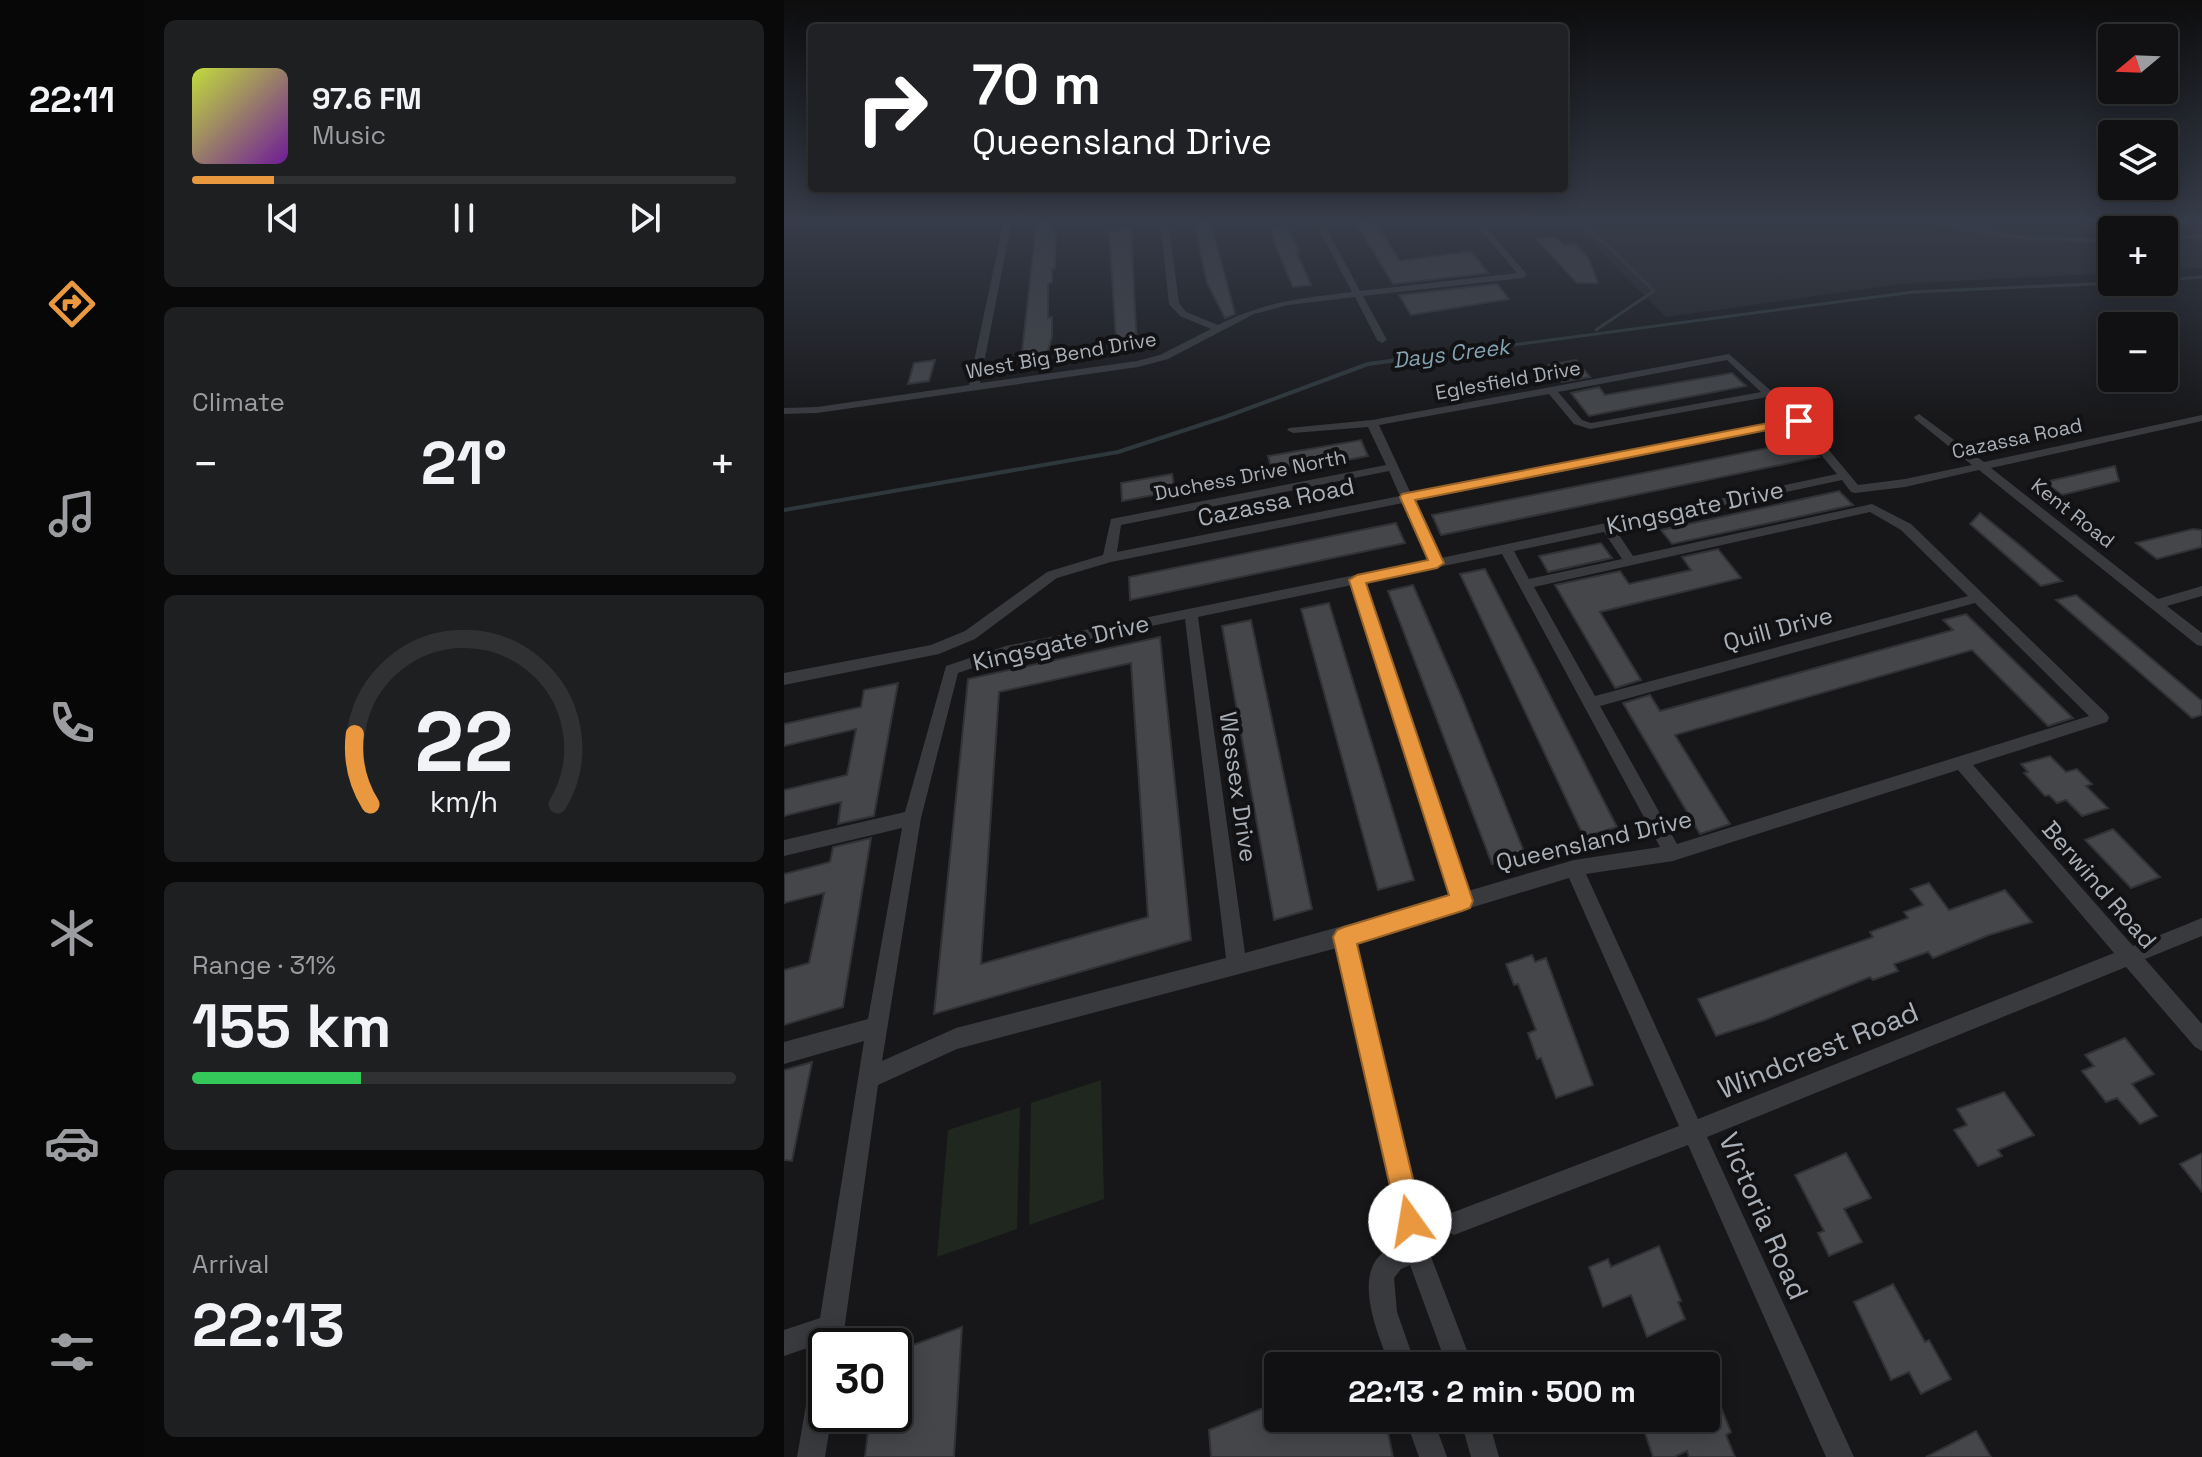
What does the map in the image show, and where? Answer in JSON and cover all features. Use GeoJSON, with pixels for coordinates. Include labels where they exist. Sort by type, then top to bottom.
{"type":"FeatureCollection","features":[{"type":"Feature","properties":{"kind":"street"},"geometry":{"type":"LineString","coordinates":[[974,388],[994,288]]}},
{"type":"Feature","properties":{"kind":"street"},"geometry":{"type":"LineString","coordinates":[[1172,288],[1174,304],[1183,314],[1219,329]]}},
{"type":"Feature","properties":{"kind":"street"},"geometry":{"type":"LineString","coordinates":[[1356,288],[1382,340]]}},
{"type":"Feature","properties":{"kind":"street","name":"West Big Bend Drive"},"geometry":{"type":"LineString","coordinates":[[784,411],[817,410],[1138,364],[1164,357],[1251,312],[1288,302],[1411,288]]}},
{"type":"Feature","properties":{"kind":"street","name":"Eglesfield Drive"},"geometry":{"type":"LineString","coordinates":[[1293,430],[1372,423],[1729,357],[1768,394]]}},
{"type":"Feature","properties":{"kind":"street"},"geometry":{"type":"LineString","coordinates":[[1552,391],[1578,422],[1603,426],[1768,394],[1799,421],[1845,476]]}},
{"type":"Feature","properties":{"kind":"street","name":"Kent Road"},"geometry":{"type":"LineString","coordinates":[[1919,417],[2202,641]]}},
{"type":"Feature","properties":{"kind":"street","name":"Cazassa Road"},"geometry":{"type":"LineString","coordinates":[[1845,476],[1855,489],[1905,483],[2202,418]]}},
{"type":"Feature","properties":{"kind":"street","name":"Cazassa Road"},"geometry":{"type":"LineString","coordinates":[[784,679],[934,650],[970,635],[1052,575],[1109,558],[1799,421]]}},
{"type":"Feature","properties":{"kind":"street"},"geometry":{"type":"LineString","coordinates":[[1372,423],[1437,563]]}},
{"type":"Feature","properties":{"kind":"street","name":"Duchess Drive North"},"geometry":{"type":"LineString","coordinates":[[1109,558],[1115,522],[1393,467]]}},
{"type":"Feature","properties":{"kind":"street","name":"Kingsgate Drive"},"geometry":{"type":"LineString","coordinates":[[832,1328],[868,1078],[912,818],[951,670],[1006,651],[1845,476]]}},
{"type":"Feature","properties":{"kind":"street"},"geometry":{"type":"LineString","coordinates":[[1526,584],[1872,508],[1906,527],[1976,598]]}},
{"type":"Feature","properties":{"kind":"street"},"geometry":{"type":"LineString","coordinates":[[1607,527],[1630,561]]}},
{"type":"Feature","properties":{"kind":"street"},"geometry":{"type":"LineString","coordinates":[[1506,549],[1673,853]]}},
{"type":"Feature","properties":{"kind":"street"},"geometry":{"type":"LineString","coordinates":[[1357,580],[1462,901]]}},
{"type":"Feature","properties":{"kind":"street"},"geometry":{"type":"LineString","coordinates":[[2157,604],[2202,591]]}},
{"type":"Feature","properties":{"kind":"street","name":"Quill Drive"},"geometry":{"type":"LineString","coordinates":[[1591,703],[1976,598]]}},
{"type":"Feature","properties":{"kind":"street","name":"Queensland Drive"},"geometry":{"type":"LineString","coordinates":[[868,1078],[956,1039],[1344,937],[1574,868],[1673,853],[2101,718],[1976,598]]}},
{"type":"Feature","properties":{"kind":"street","name":"Wessex Drive"},"geometry":{"type":"LineString","coordinates":[[1191,614],[1237,965]]}},
{"type":"Feature","properties":{"kind":"street","name":"Berwind Road"},"geometry":{"type":"LineString","coordinates":[[1960,761],[2202,1040]]}},
{"type":"Feature","properties":{"kind":"street"},"geometry":{"type":"LineString","coordinates":[[784,848],[912,818]]}},
{"type":"Feature","properties":{"kind":"street","name":"Victoria Road"},"geometry":{"type":"LineString","coordinates":[[1574,868],[1840,1457]]}},
{"type":"Feature","properties":{"kind":"street","name":"Windcrest Road"},"geometry":{"type":"LineString","coordinates":[[1454,1223],[1693,1132],[2202,927]]}},
{"type":"Feature","properties":{"kind":"street"},"geometry":{"type":"LineString","coordinates":[[1344,937],[1416,1249],[1455,1352]]}},
{"type":"Feature","properties":{"kind":"street"},"geometry":{"type":"LineString","coordinates":[[784,1053],[876,1027]]}},
{"type":"Feature","properties":{"kind":"street"},"geometry":{"type":"LineString","coordinates":[[1398,1352],[1384,1312],[1381,1275],[1392,1260],[1416,1249]]}},
{"type":"Feature","properties":{"kind":"street"},"geometry":{"type":"LineString","coordinates":[[784,1343],[808,1339]]}},
{"type":"Feature","properties":{"kind":"street"},"geometry":{"type":"LineString","coordinates":[[811,1457],[815,1432]]}},
{"type":"Feature","properties":{"kind":"street"},"geometry":{"type":"LineString","coordinates":[[1424,1432],[1433,1457]]}},
{"type":"Feature","properties":{"kind":"street"},"geometry":{"type":"LineString","coordinates":[[1478,1432],[1485,1457]]}},
{"type":"Feature","properties":{"kind":"shaded area"},"geometry":{"type":"Polygon","coordinates":[[[1637,288],[1873,288],[1666,317],[1637,288]]]}},
{"type":"Feature","properties":{"kind":"shaded area"},"geometry":{"type":"Polygon","coordinates":[[[1101,1080],[1104,1199],[1029,1225],[1031,1103],[1101,1080]]]}},
{"type":"Feature","properties":{"kind":"shaded area"},"geometry":{"type":"Polygon","coordinates":[[[1020,1107],[1017,1229],[937,1257],[948,1130],[1020,1107]]]}},
{"type":"Feature","properties":{"kind":"building"},"geometry":{"type":"Polygon","coordinates":[[[1029,288],[1048,288],[1048,318],[1052,317],[1052,336],[1044,366],[1020,369],[1029,288]]]}},
{"type":"Feature","properties":{"kind":"building"},"geometry":{"type":"Polygon","coordinates":[[[1113,288],[1134,288],[1137,348],[1117,354],[1113,288]]]}},
{"type":"Feature","properties":{"kind":"building"},"geometry":{"type":"Polygon","coordinates":[[[1210,288],[1228,288],[1235,314],[1225,318],[1210,288]]]}},
{"type":"Feature","properties":{"kind":"building"},"geometry":{"type":"Polygon","coordinates":[[[1461,288],[1500,288],[1509,299],[1411,315],[1399,295],[1461,288]]]}},
{"type":"Feature","properties":{"kind":"building"},"geometry":{"type":"Polygon","coordinates":[[[935,360],[929,381],[908,384],[914,363],[935,360]]]}},
{"type":"Feature","properties":{"kind":"building"},"geometry":{"type":"Polygon","coordinates":[[[1576,360],[1590,377],[1562,382],[1549,365],[1576,360]]]}},
{"type":"Feature","properties":{"kind":"building"},"geometry":{"type":"Polygon","coordinates":[[[1732,373],[1746,386],[1589,416],[1571,393],[1599,387],[1605,395],[1732,373]]]}},
{"type":"Feature","properties":{"kind":"building"},"geometry":{"type":"Polygon","coordinates":[[[1361,440],[1368,456],[1273,474],[1268,456],[1361,440]]]}},
{"type":"Feature","properties":{"kind":"building"},"geometry":{"type":"Polygon","coordinates":[[[1803,441],[1819,457],[1441,535],[1432,515],[1803,441]]]}},
{"type":"Feature","properties":{"kind":"building"},"geometry":{"type":"Polygon","coordinates":[[[2115,466],[2119,481],[2062,495],[2045,482],[2115,466]]]}},
{"type":"Feature","properties":{"kind":"building"},"geometry":{"type":"Polygon","coordinates":[[[1172,474],[1175,491],[1122,501],[1121,483],[1172,474]]]}},
{"type":"Feature","properties":{"kind":"building"},"geometry":{"type":"Polygon","coordinates":[[[1839,491],[1853,505],[1672,544],[1661,530],[1839,491]]]}},
{"type":"Feature","properties":{"kind":"building"},"geometry":{"type":"Polygon","coordinates":[[[1980,513],[2062,581],[2041,586],[1970,524],[1980,513]]]}},
{"type":"Feature","properties":{"kind":"building"},"geometry":{"type":"Polygon","coordinates":[[[1396,523],[1405,543],[1130,600],[1129,577],[1396,523]]]}},
{"type":"Feature","properties":{"kind":"building"},"geometry":{"type":"Polygon","coordinates":[[[2193,529],[2202,530],[2202,547],[2157,559],[2136,543],[2193,529]]]}},
{"type":"Feature","properties":{"kind":"building"},"geometry":{"type":"Polygon","coordinates":[[[1601,543],[1612,558],[1548,572],[1539,556],[1601,543]]]}},
{"type":"Feature","properties":{"kind":"building"},"geometry":{"type":"Polygon","coordinates":[[[1718,549],[1741,578],[1600,612],[1641,680],[1615,688],[1555,585],[1620,571],[1629,584],[1691,570],[1682,557],[1718,549]]]}},
{"type":"Feature","properties":{"kind":"building"},"geometry":{"type":"Polygon","coordinates":[[[1485,569],[1617,827],[1584,837],[1460,574],[1485,569]]]}},
{"type":"Feature","properties":{"kind":"building"},"geometry":{"type":"Polygon","coordinates":[[[1413,585],[1525,854],[1492,864],[1388,591],[1413,585]]]}},
{"type":"Feature","properties":{"kind":"building"},"geometry":{"type":"Polygon","coordinates":[[[2076,595],[2202,701],[2202,715],[2192,718],[2056,600],[2076,595]]]}},
{"type":"Feature","properties":{"kind":"building"},"geometry":{"type":"Polygon","coordinates":[[[1329,603],[1414,880],[1378,890],[1301,609],[1329,603]]]}},
{"type":"Feature","properties":{"kind":"building"},"geometry":{"type":"Polygon","coordinates":[[[1966,614],[2073,718],[2048,726],[1972,650],[1675,735],[1730,824],[1700,834],[1623,703],[1650,695],[1660,711],[1953,630],[1943,620],[1966,614]]]}},
{"type":"Feature","properties":{"kind":"building"},"geometry":{"type":"Polygon","coordinates":[[[1251,620],[1312,909],[1274,920],[1222,626],[1251,620]]]}},
{"type":"Feature","properties":{"kind":"building"},"geometry":{"type":"Polygon","coordinates":[[[1160,637],[1191,940],[934,1014],[968,679],[1160,637]],[[1131,663],[999,692],[981,964],[1148,917],[1131,663]]]}},
{"type":"Feature","properties":{"kind":"building"},"geometry":{"type":"Polygon","coordinates":[[[898,683],[874,816],[838,824],[841,802],[784,816],[784,790],[847,775],[856,729],[784,746],[784,724],[861,707],[864,690],[898,683]]]}},
{"type":"Feature","properties":{"kind":"building"},"geometry":{"type":"Polygon","coordinates":[[[2050,756],[2066,772],[2077,769],[2092,784],[2086,786],[2108,808],[2082,816],[2066,800],[2057,803],[2049,795],[2045,796],[2024,773],[2028,772],[2021,764],[2050,756]]]}},
{"type":"Feature","properties":{"kind":"building"},"geometry":{"type":"Polygon","coordinates":[[[2113,829],[2160,877],[2131,888],[2085,840],[2113,829]]]}},
{"type":"Feature","properties":{"kind":"building"},"geometry":{"type":"Polygon","coordinates":[[[871,838],[843,1007],[784,1025],[784,970],[809,963],[824,893],[784,903],[784,874],[830,862],[833,847],[871,838]]]}},
{"type":"Feature","properties":{"kind":"building"},"geometry":{"type":"Polygon","coordinates":[[[1929,883],[1949,910],[2005,890],[2032,922],[1989,935],[1933,958],[1928,952],[1894,964],[1898,971],[1873,980],[1870,977],[1765,1020],[1716,1036],[1698,999],[1873,937],[1870,932],[1908,918],[1904,912],[1923,905],[1911,889],[1929,883]]]}},
{"type":"Feature","properties":{"kind":"building"},"geometry":{"type":"Polygon","coordinates":[[[1532,955],[1535,962],[1546,958],[1593,1085],[1556,1098],[1528,1033],[1536,1030],[1518,984],[1514,985],[1506,964],[1532,955]]]}},
{"type":"Feature","properties":{"kind":"building"},"geometry":{"type":"Polygon","coordinates":[[[2125,1038],[2154,1074],[2132,1084],[2157,1116],[2140,1124],[2117,1098],[2106,1102],[2082,1071],[2094,1066],[2085,1055],[2125,1038]]]}},
{"type":"Feature","properties":{"kind":"building"},"geometry":{"type":"Polygon","coordinates":[[[812,1062],[792,1161],[784,1160],[784,1070],[812,1062]]]}},
{"type":"Feature","properties":{"kind":"building"},"geometry":{"type":"Polygon","coordinates":[[[2004,1092],[2034,1135],[1998,1150],[2002,1156],[1978,1166],[1954,1130],[1967,1125],[1957,1109],[2004,1092]]]}},
{"type":"Feature","properties":{"kind":"building"},"geometry":{"type":"Polygon","coordinates":[[[1846,1153],[1871,1198],[1844,1209],[1862,1242],[1829,1256],[1818,1233],[1824,1231],[1795,1175],[1846,1153]]]}},
{"type":"Feature","properties":{"kind":"building"},"geometry":{"type":"Polygon","coordinates":[[[2202,1153],[2202,1192],[2180,1164],[2202,1153]]]}},
{"type":"Feature","properties":{"kind":"building"},"geometry":{"type":"Polygon","coordinates":[[[1659,1246],[1685,1319],[1647,1337],[1631,1295],[1603,1307],[1589,1267],[1608,1259],[1611,1267],[1659,1246]]]}},
{"type":"Feature","properties":{"kind":"building"},"geometry":{"type":"Polygon","coordinates":[[[1893,1284],[1925,1342],[1929,1340],[1951,1379],[1921,1394],[1909,1372],[1891,1380],[1854,1302],[1893,1284]]]}},
{"type":"Feature","properties":{"kind":"building"},"geometry":{"type":"Polygon","coordinates":[[[962,1327],[954,1457],[865,1457],[868,1432],[912,1432],[912,1345],[962,1327]]]}},
{"type":"Feature","properties":{"kind":"building"},"geometry":{"type":"Polygon","coordinates":[[[1720,1405],[1731,1432],[1726,1435],[1735,1457],[1689,1457],[1687,1451],[1674,1457],[1653,1457],[1645,1432],[1720,1432],[1720,1405]]]}},
{"type":"Feature","properties":{"kind":"building"},"geometry":{"type":"Polygon","coordinates":[[[1264,1408],[1264,1432],[1388,1432],[1393,1457],[1211,1457],[1209,1430],[1264,1408]]]}},
{"type":"Feature","properties":{"kind":"building"},"geometry":{"type":"Polygon","coordinates":[[[1976,1431],[1991,1457],[1926,1457],[1976,1431]]]}},
{"type":"Feature","properties":{"kind":"waterway"},"geometry":{"type":"LineString","coordinates":[[1596,330],[1654,291],[1651,288]]}},
{"type":"Feature","properties":{"kind":"waterway","name":"Days Creek"},"geometry":{"type":"LineString","coordinates":[[1391,361],[1913,292],[2002,288]]}},
{"type":"Feature","properties":{"kind":"waterway","name":"Days Creek"},"geometry":{"type":"LineString","coordinates":[[784,510],[1118,452],[1225,417],[1368,364],[1405,359]]}},
{"type":"Feature","properties":{"kind":"route"},"geometry":{"type":"LineString","coordinates":[[1410,1221],[1344,937],[1462,901],[1357,580],[1437,563],[1407,497],[1799,421]]}}]}
